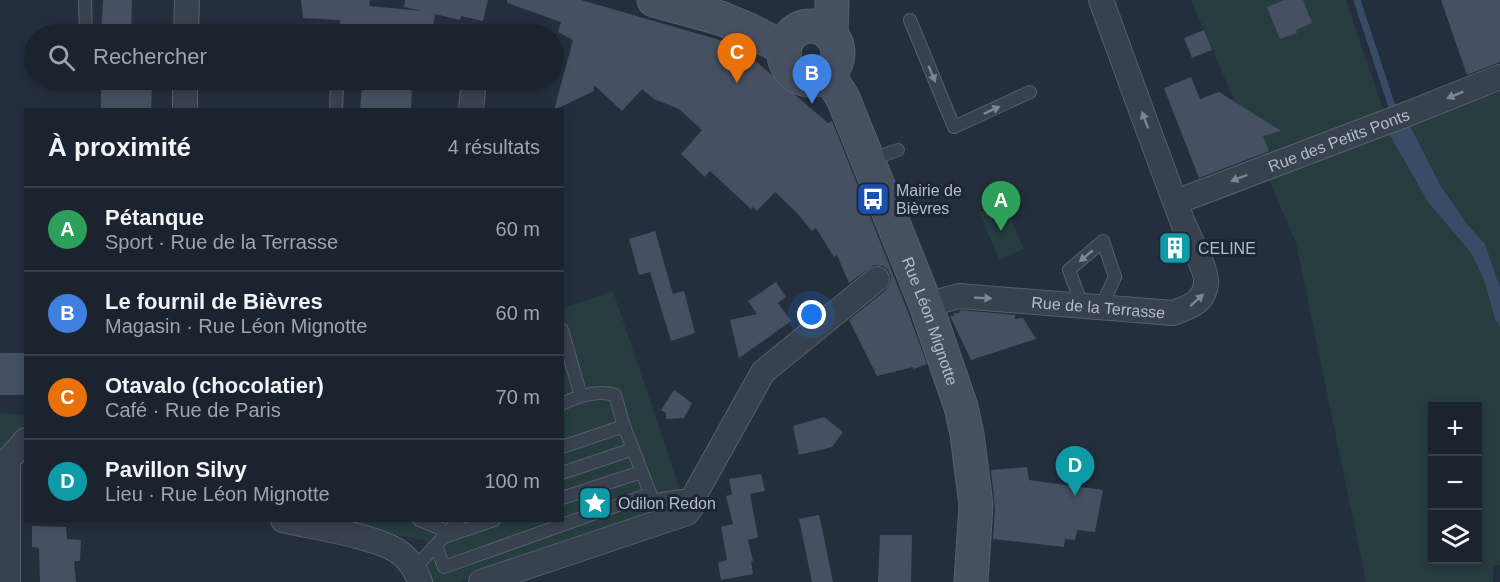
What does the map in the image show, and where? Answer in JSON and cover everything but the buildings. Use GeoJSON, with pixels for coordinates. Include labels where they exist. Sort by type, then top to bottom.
{"type":"FeatureCollection","features":[{"type":"Feature","properties":{"kind":"main road"},"geometry":{"type":"LineString","coordinates":[[654,0],[719,9],[749,30],[810,28],[836,42],[838,56],[828,75],[812,81],[796,76],[785,63],[810,28],[832,0]]}},
{"type":"Feature","properties":{"kind":"main road","name":"Rue Léon Mignotte"},"geometry":{"type":"LineString","coordinates":[[828,75],[843,98],[926,305],[961,408],[967,434],[976,505],[971,582]]}},
{"type":"Feature","properties":{"kind":"street"},"geometry":{"type":"LineString","coordinates":[[186,24],[187,0]]}},
{"type":"Feature","properties":{"kind":"street","name":"Rue de la Terrasse"},"geometry":{"type":"LineString","coordinates":[[926,305],[959,296],[1173,313],[1199,301],[1204,294],[1207,279],[1101,0]]}},
{"type":"Feature","properties":{"kind":"street","name":"Rue des Petits Ponts"},"geometry":{"type":"LineString","coordinates":[[1176,202],[1373,128],[1500,77]]}},
{"type":"Feature","properties":{"kind":"street"},"geometry":{"type":"LineString","coordinates":[[184,108],[185,90]]}},
{"type":"Feature","properties":{"kind":"street"},"geometry":{"type":"LineString","coordinates":[[471,108],[473,90]]}},
{"type":"Feature","properties":{"kind":"street"},"geometry":{"type":"LineString","coordinates":[[481,582],[687,513],[694,496],[763,372],[877,279]]}},
{"type":"Feature","properties":{"kind":"street"},"geometry":{"type":"LineString","coordinates":[[8,582],[8,460],[24,442]]}},
{"type":"Feature","properties":{"kind":"street"},"geometry":{"type":"LineString","coordinates":[[291,522],[374,541],[389,547],[400,553],[417,576]]}},
{"type":"Feature","properties":{"kind":"lane"},"geometry":{"type":"LineString","coordinates":[[85,0],[86,24]]}},
{"type":"Feature","properties":{"kind":"lane"},"geometry":{"type":"LineString","coordinates":[[910,20],[954,127],[1030,92]]}},
{"type":"Feature","properties":{"kind":"lane"},"geometry":{"type":"LineString","coordinates":[[336,108],[338,90]]}},
{"type":"Feature","properties":{"kind":"lane"},"geometry":{"type":"LineString","coordinates":[[868,160],[898,150]]}},
{"type":"Feature","properties":{"kind":"lane"},"geometry":{"type":"LineString","coordinates":[[1103,241],[1114,277],[1091,306],[1069,270],[1103,241]]}},
{"type":"Feature","properties":{"kind":"lane"},"geometry":{"type":"LineString","coordinates":[[564,337],[581,396]]}},
{"type":"Feature","properties":{"kind":"lane"},"geometry":{"type":"LineString","coordinates":[[564,403],[581,396],[606,392],[615,394],[624,426],[650,495],[656,500],[682,495],[694,496]]}},
{"type":"Feature","properties":{"kind":"lane"},"geometry":{"type":"LineString","coordinates":[[564,446],[624,426]]}},
{"type":"Feature","properties":{"kind":"lane"},"geometry":{"type":"LineString","coordinates":[[564,472],[633,449]]}},
{"type":"Feature","properties":{"kind":"lane"},"geometry":{"type":"LineString","coordinates":[[564,497],[641,472]]}},
{"type":"Feature","properties":{"kind":"lane"},"geometry":{"type":"LineString","coordinates":[[424,522],[443,538],[444,567],[650,495]]}},
{"type":"Feature","properties":{"kind":"lane"},"geometry":{"type":"LineString","coordinates":[[417,576],[443,538],[457,522]]}},
{"type":"Feature","properties":{"kind":"lane"},"geometry":{"type":"LineString","coordinates":[[443,538],[488,522]]}},
{"type":"Feature","properties":{"kind":"green space"},"geometry":{"type":"Polygon","coordinates":[[[1191,0],[1346,0],[1384,112],[1388,132],[1428,202],[1471,253],[1484,280],[1495,319],[1500,327],[1500,565],[1493,565],[1493,582],[1366,582],[1296,243],[1191,0]]]}},
{"type":"Feature","properties":{"kind":"green space"},"geometry":{"type":"Polygon","coordinates":[[[1500,92],[1500,288],[1485,244],[1467,224],[1442,188],[1409,124],[1500,92]]]}},
{"type":"Feature","properties":{"kind":"green space"},"geometry":{"type":"Polygon","coordinates":[[[1003,201],[1024,249],[999,260],[979,212],[1003,201]]]}},
{"type":"Feature","properties":{"kind":"green space"},"geometry":{"type":"Polygon","coordinates":[[[613,291],[686,507],[461,582],[427,582],[429,553],[424,540],[322,522],[564,522],[564,308],[613,291]]]}},
{"type":"Feature","properties":{"kind":"green space"},"geometry":{"type":"Polygon","coordinates":[[[0,413],[24,415],[24,425],[0,469],[0,413]]]}},
{"type":"Feature","properties":{"kind":"water"},"geometry":{"type":"Polygon","coordinates":[[[1409,124],[1442,188],[1467,224],[1485,244],[1500,288],[1500,327],[1495,319],[1484,280],[1471,253],[1428,202],[1388,132],[1409,124]]]}},
{"type":"Feature","properties":{"kind":"waterway"},"geometry":{"type":"LineString","coordinates":[[1357,0],[1394,113]]}},
{"type":"Feature","properties":{"kind":"place","name":"Otavalo (chocolatier)"},"geometry":{"type":"Point","coordinates":[737,83]}},
{"type":"Feature","properties":{"kind":"place","name":"Le fournil de Bièvres"},"geometry":{"type":"Point","coordinates":[812,104]}},
{"type":"Feature","properties":{"kind":"place","name":"Mairie de Bièvres"},"geometry":{"type":"Point","coordinates":[873,199]}},
{"type":"Feature","properties":{"kind":"place","name":"Pétanque"},"geometry":{"type":"Point","coordinates":[1001,231]}},
{"type":"Feature","properties":{"kind":"place","name":"CELINE"},"geometry":{"type":"Point","coordinates":[1175,248]}},
{"type":"Feature","properties":{"kind":"place","name":"Pavillon Silvy"},"geometry":{"type":"Point","coordinates":[1075,496]}},
{"type":"Feature","properties":{"kind":"place","name":"Odilon Redon"},"geometry":{"type":"Point","coordinates":[595,503]}}]}
